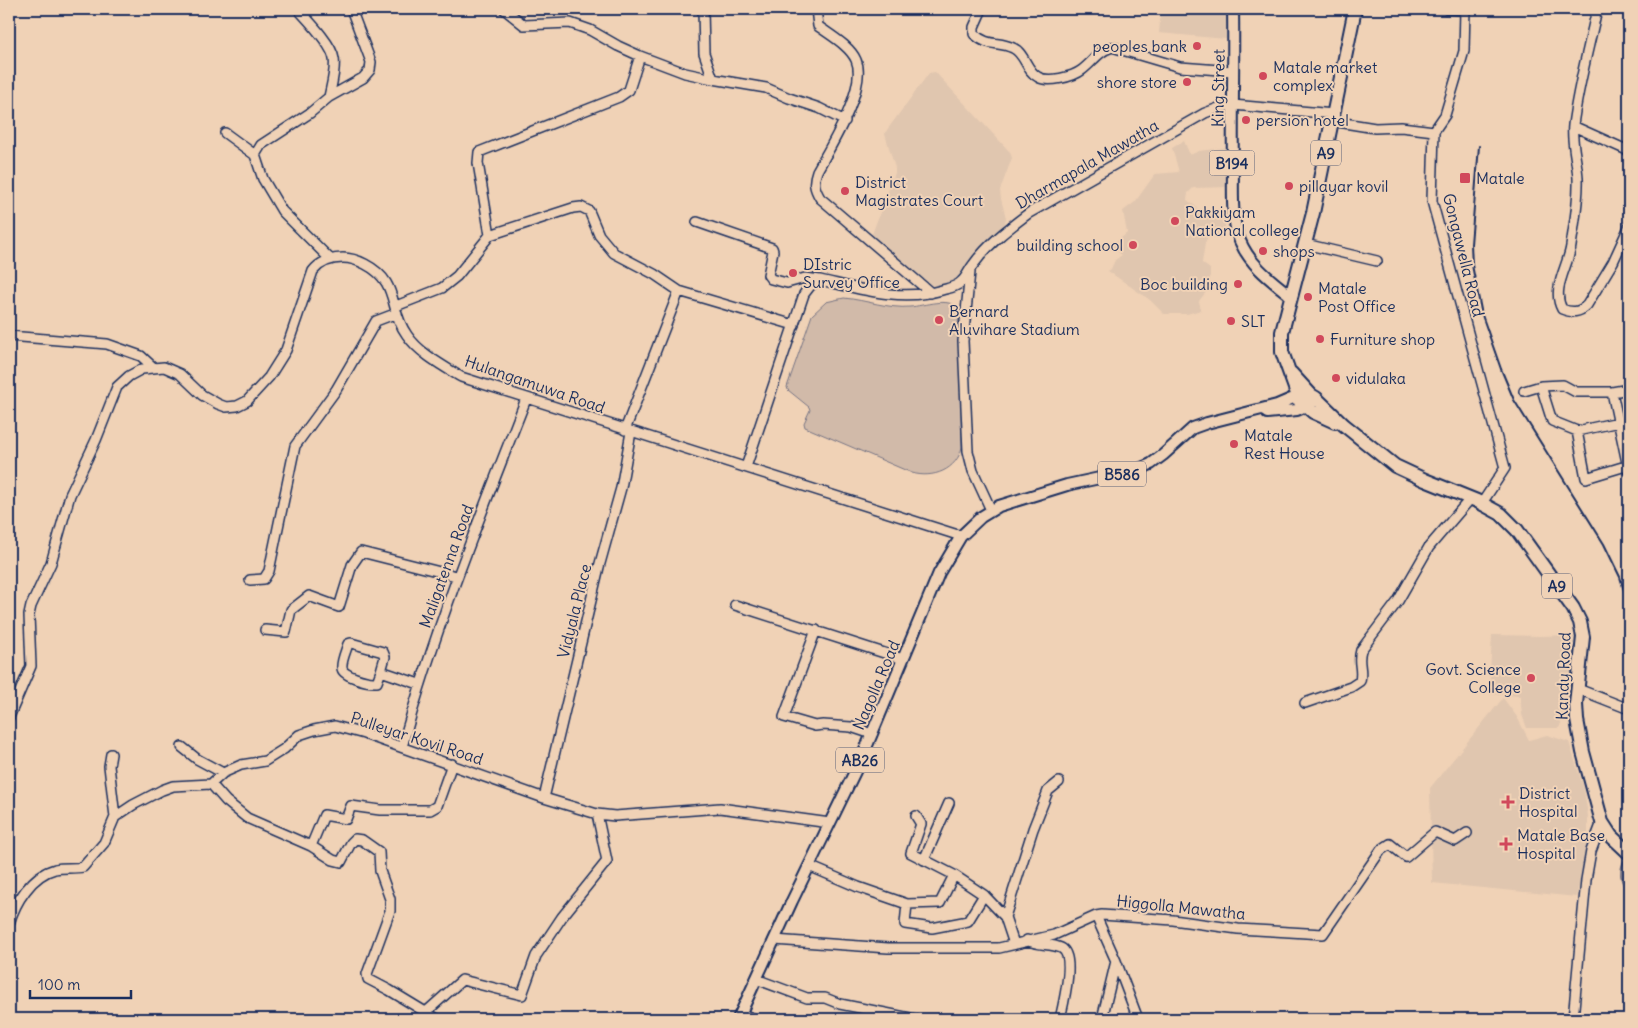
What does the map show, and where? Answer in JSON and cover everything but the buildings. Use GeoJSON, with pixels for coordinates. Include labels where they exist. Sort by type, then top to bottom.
{"type":"FeatureCollection","features":[{"type":"Feature","properties":{"kind":"highway","name":"A9"},"geometry":{"type":"LineString","coordinates":[[1292,296],[1333,117],[1355,9]]}},
{"type":"Feature","properties":{"kind":"highway","name":"Kandy Road"},"geometry":{"type":"LineString","coordinates":[[1292,296],[1281,339],[1282,352],[1305,399],[1316,398],[1344,425],[1395,466],[1476,501],[1500,514],[1517,530],[1578,617],[1583,637],[1576,704],[1579,731],[1602,822],[1629,853]]}},
{"type":"Feature","properties":{"kind":"main road","name":"King Street"},"geometry":{"type":"LineString","coordinates":[[1233,9],[1233,181],[1237,232],[1244,248],[1267,278],[1292,296]]}},
{"type":"Feature","properties":{"kind":"main road","name":"B586"},"geometry":{"type":"LineString","coordinates":[[991,510],[1034,494],[1137,470],[1157,459],[1193,428],[1277,405],[1291,399],[1305,399]]}},
{"type":"Feature","properties":{"kind":"main road","name":"Nagolla Road"},"geometry":{"type":"LineString","coordinates":[[739,1017],[872,734],[939,572],[953,546],[961,536],[972,524],[991,510]]}},
{"type":"Feature","properties":{"kind":"street"},"geometry":{"type":"LineString","coordinates":[[298,9],[322,36],[334,58],[329,97]]}},
{"type":"Feature","properties":{"kind":"street"},"geometry":{"type":"LineString","coordinates":[[255,155],[261,145],[310,113],[329,97],[363,78],[370,70],[371,62],[350,9]]}},
{"type":"Feature","properties":{"kind":"street"},"geometry":{"type":"LineString","coordinates":[[504,9],[524,25],[570,23],[590,30],[640,56],[685,73],[766,88],[819,108],[845,121]]}},
{"type":"Feature","properties":{"kind":"street"},"geometry":{"type":"LineString","coordinates":[[703,9],[704,53],[712,79]]}},
{"type":"Feature","properties":{"kind":"street"},"geometry":{"type":"LineString","coordinates":[[816,9],[818,26],[851,51],[857,61],[857,82],[845,121],[814,178],[814,188],[820,198],[931,293]]}},
{"type":"Feature","properties":{"kind":"street"},"geometry":{"type":"LineString","coordinates":[[982,9],[974,27],[974,34],[982,41],[1014,48],[1019,52],[1031,73],[1039,78],[1049,80],[1075,74],[1082,70],[1102,50],[1112,48],[1180,67],[1233,70]]}},
{"type":"Feature","properties":{"kind":"street"},"geometry":{"type":"LineString","coordinates":[[1448,9],[1465,10]]}},
{"type":"Feature","properties":{"kind":"street"},"geometry":{"type":"LineString","coordinates":[[1597,9],[1573,126],[1578,178],[1577,201],[1570,250],[1558,289],[1558,298],[1562,309],[1577,312],[1587,305],[1613,262],[1629,227]]}},
{"type":"Feature","properties":{"kind":"street","name":"Gongawella Road"},"geometry":{"type":"LineString","coordinates":[[1305,703],[1351,687],[1360,681],[1362,672],[1358,660],[1361,650],[1398,601],[1429,547],[1476,501],[1505,468],[1432,201],[1434,131],[1445,115],[1464,51],[1465,10]]}},
{"type":"Feature","properties":{"kind":"street"},"geometry":{"type":"LineString","coordinates":[[490,235],[478,163],[479,152],[619,97],[629,90],[640,56]]}},
{"type":"Feature","properties":{"kind":"street"},"geometry":{"type":"LineString","coordinates":[[1233,105],[1333,117],[1375,128],[1400,127],[1434,131]]}},
{"type":"Feature","properties":{"kind":"street","name":"Dharmapala Mawatha"},"geometry":{"type":"LineString","coordinates":[[697,222],[772,248],[773,252],[768,275],[771,279],[787,283],[805,278],[884,294],[909,295],[931,293],[956,286],[1005,230],[1029,213],[1196,117],[1221,107],[1233,105]]}},
{"type":"Feature","properties":{"kind":"street"},"geometry":{"type":"LineString","coordinates":[[1573,126],[1629,151]]}},
{"type":"Feature","properties":{"kind":"street"},"geometry":{"type":"LineString","coordinates":[[9,717],[30,666],[29,615],[31,606],[51,563],[70,495],[96,440],[117,387],[129,376],[142,369],[164,367],[180,374],[202,395],[218,404],[226,407],[238,406],[247,401],[269,377],[286,350],[313,271],[318,265],[330,259],[282,210],[263,178],[255,155],[225,133]]}},
{"type":"Feature","properties":{"kind":"street"},"geometry":{"type":"LineString","coordinates":[[250,580],[264,578],[269,570],[295,446],[336,390],[376,321],[396,309],[442,288],[457,276],[490,235],[573,208],[582,207],[589,211],[599,236],[614,253],[654,274],[678,291],[794,325]]}},
{"type":"Feature","properties":{"kind":"street"},"geometry":{"type":"LineString","coordinates":[[1305,244],[1377,261]]}},
{"type":"Feature","properties":{"kind":"street","name":"Hulangamuwa Road"},"geometry":{"type":"LineString","coordinates":[[330,259],[346,258],[361,262],[374,269],[388,284],[402,328],[408,337],[436,362],[461,377],[628,431],[746,466],[961,536]]}},
{"type":"Feature","properties":{"kind":"street"},"geometry":{"type":"LineString","coordinates":[[970,270],[963,341],[968,451],[973,471],[991,510]]}},
{"type":"Feature","properties":{"kind":"street"},"geometry":{"type":"LineString","coordinates":[[746,466],[804,294],[811,285],[820,280]]}},
{"type":"Feature","properties":{"kind":"street","name":"Vidyala Place"},"geometry":{"type":"LineString","coordinates":[[544,798],[621,488],[628,431],[678,291]]}},
{"type":"Feature","properties":{"kind":"street"},"geometry":{"type":"LineString","coordinates":[[9,336],[107,344],[141,356],[154,368]]}},
{"type":"Feature","properties":{"kind":"street"},"geometry":{"type":"LineString","coordinates":[[1524,392],[1540,386],[1563,386],[1576,392],[1612,392],[1629,389]]}},
{"type":"Feature","properties":{"kind":"street"},"geometry":{"type":"LineString","coordinates":[[1540,386],[1552,421],[1577,431],[1619,422]]}},
{"type":"Feature","properties":{"kind":"street"},"geometry":{"type":"LineString","coordinates":[[1577,431],[1586,478],[1629,467],[1612,392]]}},
{"type":"Feature","properties":{"kind":"street","name":"Maligatenna Road"},"geometry":{"type":"LineString","coordinates":[[402,747],[419,684],[456,576],[526,399]]}},
{"type":"Feature","properties":{"kind":"street"},"geometry":{"type":"LineString","coordinates":[[266,630],[286,632],[290,610],[309,596],[339,607],[352,565],[361,552],[456,576]]}},
{"type":"Feature","properties":{"kind":"street"},"geometry":{"type":"LineString","coordinates":[[735,605],[903,659]]}},
{"type":"Feature","properties":{"kind":"street"},"geometry":{"type":"LineString","coordinates":[[816,630],[784,717],[815,726],[851,727],[872,734]]}},
{"type":"Feature","properties":{"kind":"street"},"geometry":{"type":"LineString","coordinates":[[351,643],[383,652],[384,657],[381,671],[377,682],[347,675],[343,672],[342,668],[348,644],[351,643]]}},
{"type":"Feature","properties":{"kind":"street"},"geometry":{"type":"LineString","coordinates":[[381,671],[419,684]]}},
{"type":"Feature","properties":{"kind":"street"},"geometry":{"type":"LineString","coordinates":[[1578,689],[1629,709]]}},
{"type":"Feature","properties":{"kind":"street","name":"Pulleyar Kovil Road"},"geometry":{"type":"LineString","coordinates":[[211,784],[223,773],[241,765],[265,761],[284,749],[299,735],[335,726],[452,764],[544,798],[597,814],[615,816],[720,808],[830,823]]}},
{"type":"Feature","properties":{"kind":"street"},"geometry":{"type":"LineString","coordinates":[[182,747],[198,759],[223,773]]}},
{"type":"Feature","properties":{"kind":"street"},"geometry":{"type":"LineString","coordinates":[[9,924],[12,906],[28,888],[48,871],[83,866],[104,843],[115,817],[109,766],[112,754]]}},
{"type":"Feature","properties":{"kind":"street"},"geometry":{"type":"LineString","coordinates":[[311,846],[324,815],[346,819],[351,806],[380,810],[430,810],[437,806],[452,764]]}},
{"type":"Feature","properties":{"kind":"street"},"geometry":{"type":"LineString","coordinates":[[1005,917],[1033,829],[1048,792],[1059,782]]}},
{"type":"Feature","properties":{"kind":"street"},"geometry":{"type":"LineString","coordinates":[[115,817],[133,805],[173,786],[211,784],[226,801],[248,818],[311,846],[333,860],[341,862],[351,843],[355,839],[362,840],[379,852],[380,871],[390,900],[390,911],[367,974],[368,979],[437,1019]]}},
{"type":"Feature","properties":{"kind":"street"},"geometry":{"type":"LineString","coordinates":[[924,860],[949,803]]}},
{"type":"Feature","properties":{"kind":"street"},"geometry":{"type":"LineString","coordinates":[[426,1012],[462,980],[522,995],[536,956],[562,917],[607,861],[597,814]]}},
{"type":"Feature","properties":{"kind":"street"},"geometry":{"type":"LineString","coordinates":[[916,816],[921,824],[911,853],[954,875],[984,895],[1005,917],[1014,944]]}},
{"type":"Feature","properties":{"kind":"street"},"geometry":{"type":"LineString","coordinates":[[1572,1019],[1586,880],[1591,851],[1602,822]]}},
{"type":"Feature","properties":{"kind":"street","name":"Higgolla Mawatha"},"geometry":{"type":"LineString","coordinates":[[774,940],[888,948],[999,948],[1054,934],[1102,915],[1164,919],[1238,929],[1323,934],[1381,850],[1390,844],[1406,857],[1435,832],[1455,841],[1467,833]]}},
{"type":"Feature","properties":{"kind":"street"},"geometry":{"type":"LineString","coordinates":[[809,866],[858,887],[907,904],[940,903],[954,875]]}},
{"type":"Feature","properties":{"kind":"street"},"geometry":{"type":"LineString","coordinates":[[907,904],[905,924],[932,928],[968,921],[984,895]]}},
{"type":"Feature","properties":{"kind":"street"},"geometry":{"type":"LineString","coordinates":[[1096,916],[1116,961],[1138,1019]]}},
{"type":"Feature","properties":{"kind":"street"},"geometry":{"type":"LineString","coordinates":[[1027,940],[1035,945],[1060,947],[1066,952],[1068,957],[1068,979],[1060,1019]]}},
{"type":"Feature","properties":{"kind":"street"},"geometry":{"type":"LineString","coordinates":[[1102,1019],[1116,961]]}},
{"type":"Feature","properties":{"kind":"street"},"geometry":{"type":"LineString","coordinates":[[756,979],[807,998],[825,998],[840,1004],[915,1019]]}},
{"type":"Feature","properties":{"kind":"street"},"geometry":{"type":"LineString","coordinates":[[739,1017],[755,1019]]}},
{"type":"Feature","properties":{"kind":"shaded area"},"geometry":{"type":"Polygon","coordinates":[[[1161,9],[1229,9],[1229,36],[1226,39],[1159,33],[1161,9]]]}},
{"type":"Feature","properties":{"kind":"shaded area"},"geometry":{"type":"Polygon","coordinates":[[[935,72],[1010,152],[1012,158],[1000,190],[1006,218],[1005,223],[958,283],[936,287],[874,238],[872,234],[895,173],[885,134],[929,73],[935,72]]]}},
{"type":"Feature","properties":{"kind":"shaded area","name":"Pakkiyam National college"},"geometry":{"type":"Polygon","coordinates":[[[1184,141],[1190,155],[1199,151],[1230,147],[1230,187],[1193,188],[1188,193],[1187,200],[1201,213],[1226,214],[1224,238],[1208,236],[1205,243],[1202,263],[1210,269],[1210,279],[1206,292],[1199,301],[1201,310],[1187,314],[1164,314],[1150,300],[1108,271],[1115,260],[1122,255],[1111,247],[1127,233],[1123,211],[1135,202],[1155,174],[1179,172],[1172,148],[1184,141]]]}},
{"type":"Feature","properties":{"kind":"shaded area"},"geometry":{"type":"Polygon","coordinates":[[[844,298],[902,307],[943,302],[954,305],[958,309],[962,447],[955,462],[950,467],[928,475],[912,473],[805,427],[804,423],[810,410],[809,407],[788,390],[787,387],[812,315],[826,302],[844,298]]]}},
{"type":"Feature","properties":{"kind":"shaded area","name":"Govt. Science College"},"geometry":{"type":"Polygon","coordinates":[[[1492,635],[1576,635],[1569,705],[1559,728],[1527,728],[1522,715],[1520,696],[1489,694],[1492,635]]]}},
{"type":"Feature","properties":{"kind":"shaded area","name":"District Hospital"},"geometry":{"type":"Polygon","coordinates":[[[1503,698],[1517,717],[1529,740],[1547,735],[1569,742],[1584,789],[1588,816],[1588,835],[1577,897],[1432,883],[1430,788],[1503,698]]]}},
{"type":"Feature","properties":{"kind":"waterway"},"geometry":{"type":"LineString","coordinates":[[1626,858],[1622,866],[1621,875],[1623,883],[1629,891]]}},
{"type":"Feature","properties":{"kind":"railway"},"geometry":{"type":"LineString","coordinates":[[1479,146],[1471,244],[1472,265],[1482,315],[1514,400],[1604,544],[1620,577],[1629,607]]}},
{"type":"Feature","properties":{"kind":"place","name":"peoples bank"},"geometry":{"type":"Point","coordinates":[1197,46]}},
{"type":"Feature","properties":{"kind":"place","name":"Matale market complex"},"geometry":{"type":"Point","coordinates":[1263,76]}},
{"type":"Feature","properties":{"kind":"place","name":"shore store"},"geometry":{"type":"Point","coordinates":[1187,82]}},
{"type":"Feature","properties":{"kind":"place","name":"persion hotel"},"geometry":{"type":"Point","coordinates":[1246,120]}},
{"type":"Feature","properties":{"kind":"place","name":"Matale"},"geometry":{"type":"Point","coordinates":[1465,178]}},
{"type":"Feature","properties":{"kind":"place","name":"pillayar kovil"},"geometry":{"type":"Point","coordinates":[1289,186]}},
{"type":"Feature","properties":{"kind":"place","name":"District Magistrates Court"},"geometry":{"type":"Point","coordinates":[845,191]}},
{"type":"Feature","properties":{"kind":"place","name":"Pakkiyam National college"},"geometry":{"type":"Point","coordinates":[1175,221]}},
{"type":"Feature","properties":{"kind":"place","name":"building school"},"geometry":{"type":"Point","coordinates":[1133,245]}},
{"type":"Feature","properties":{"kind":"place","name":"shops"},"geometry":{"type":"Point","coordinates":[1263,251]}},
{"type":"Feature","properties":{"kind":"place","name":"DIstric Survey Office"},"geometry":{"type":"Point","coordinates":[793,273]}},
{"type":"Feature","properties":{"kind":"place","name":"Boc building"},"geometry":{"type":"Point","coordinates":[1238,284]}},
{"type":"Feature","properties":{"kind":"place","name":"Matale Post Office"},"geometry":{"type":"Point","coordinates":[1308,297]}},
{"type":"Feature","properties":{"kind":"place","name":"Bernard Aluvihare Stadium"},"geometry":{"type":"Point","coordinates":[939,320]}},
{"type":"Feature","properties":{"kind":"place","name":"SLT"},"geometry":{"type":"Point","coordinates":[1231,321]}},
{"type":"Feature","properties":{"kind":"place","name":"Furniture shop"},"geometry":{"type":"Point","coordinates":[1320,339]}},
{"type":"Feature","properties":{"kind":"place","name":"vidulaka"},"geometry":{"type":"Point","coordinates":[1336,378]}},
{"type":"Feature","properties":{"kind":"place","name":"Matale Rest House"},"geometry":{"type":"Point","coordinates":[1234,444]}},
{"type":"Feature","properties":{"kind":"place","name":"Govt. Science College"},"geometry":{"type":"Point","coordinates":[1531,678]}},
{"type":"Feature","properties":{"kind":"place","name":"District Hospital"},"geometry":{"type":"Point","coordinates":[1508,802]}},
{"type":"Feature","properties":{"kind":"place","name":"Matale Base Hospital"},"geometry":{"type":"Point","coordinates":[1506,844]}}]}
